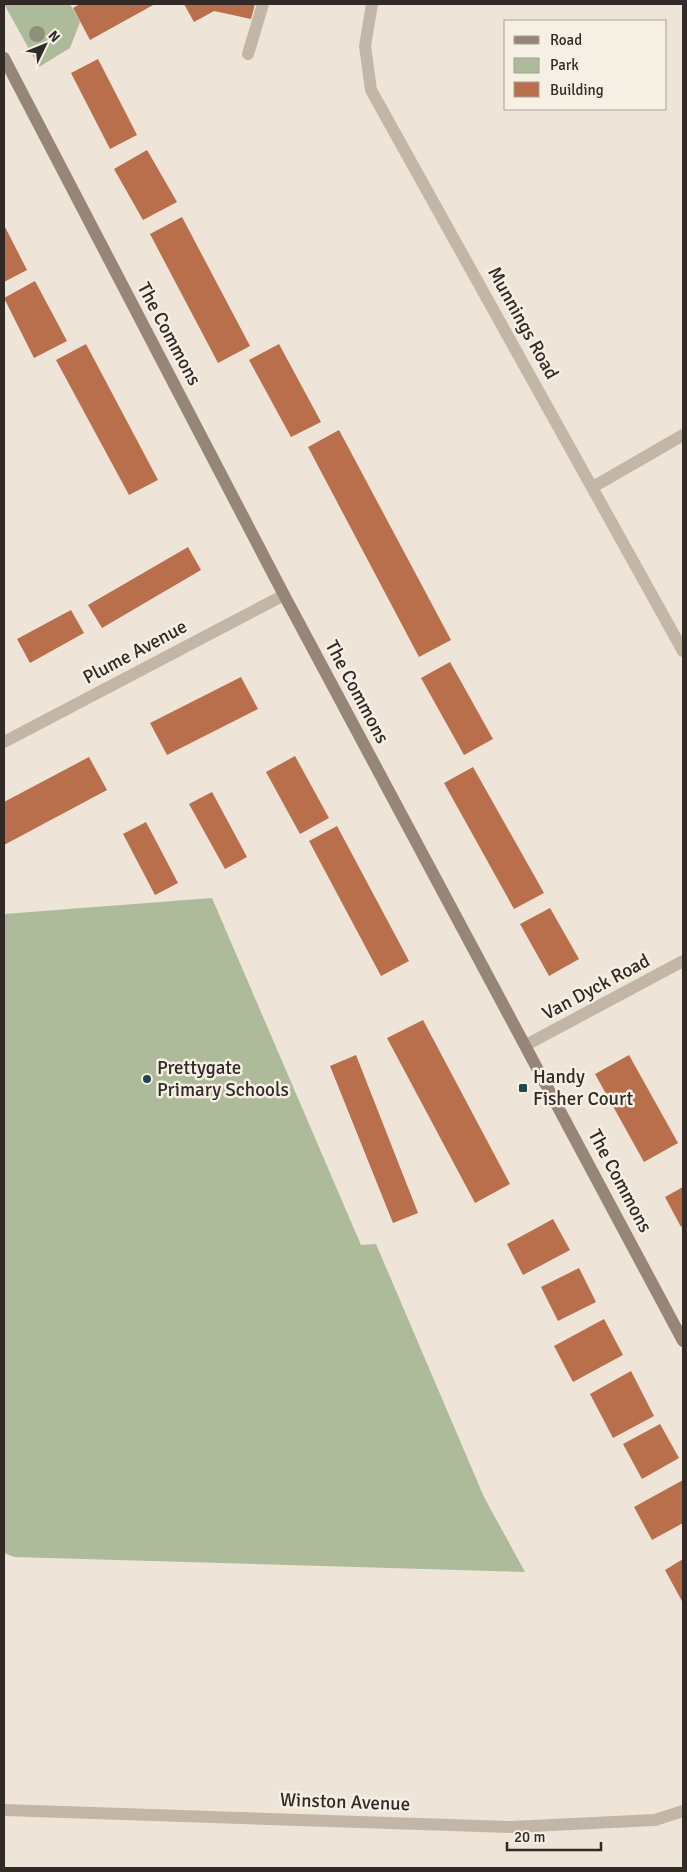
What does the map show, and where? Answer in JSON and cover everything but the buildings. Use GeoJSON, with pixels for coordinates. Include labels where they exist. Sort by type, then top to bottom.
{"type":"FeatureCollection","features":[{"type":"Feature","properties":{"kind":"street"},"geometry":{"type":"LineString","coordinates":[[248,54],[262,4]]}},
{"type":"Feature","properties":{"kind":"street","name":"Munnings Road"},"geometry":{"type":"LineString","coordinates":[[372,4],[365,46],[371,90],[594,487],[683,651]]}},
{"type":"Feature","properties":{"kind":"street","name":"The Commons"},"geometry":{"type":"LineString","coordinates":[[4,58],[284,595],[683,1340]]}},
{"type":"Feature","properties":{"kind":"street"},"geometry":{"type":"LineString","coordinates":[[594,487],[683,435]]}},
{"type":"Feature","properties":{"kind":"street","name":"Plume Avenue"},"geometry":{"type":"LineString","coordinates":[[4,742],[284,595]]}},
{"type":"Feature","properties":{"kind":"street","name":"Van Dyck Road"},"geometry":{"type":"LineString","coordinates":[[526,1045],[683,961]]}},
{"type":"Feature","properties":{"kind":"street","name":"Winston Avenue"},"geometry":{"type":"LineString","coordinates":[[4,1810],[511,1826],[655,1820],[683,1811]]}},
{"type":"Feature","properties":{"kind":"green space"},"geometry":{"type":"Polygon","coordinates":[[[4,4],[70,4],[80,22],[70,48],[39,67],[4,4]]]}},
{"type":"Feature","properties":{"kind":"green space","name":"Prettygate Primary Schools"},"geometry":{"type":"Polygon","coordinates":[[[212,898],[361,1245],[376,1244],[484,1497],[525,1572],[14,1557],[4,1553],[4,914],[212,898]]]}},
{"type":"Feature","properties":{"kind":"place","name":"Prettygate Primary Schools"},"geometry":{"type":"Point","coordinates":[147,1079]}},
{"type":"Feature","properties":{"kind":"place","name":"Handy Fisher Court"},"geometry":{"type":"Point","coordinates":[523,1088]}}]}
